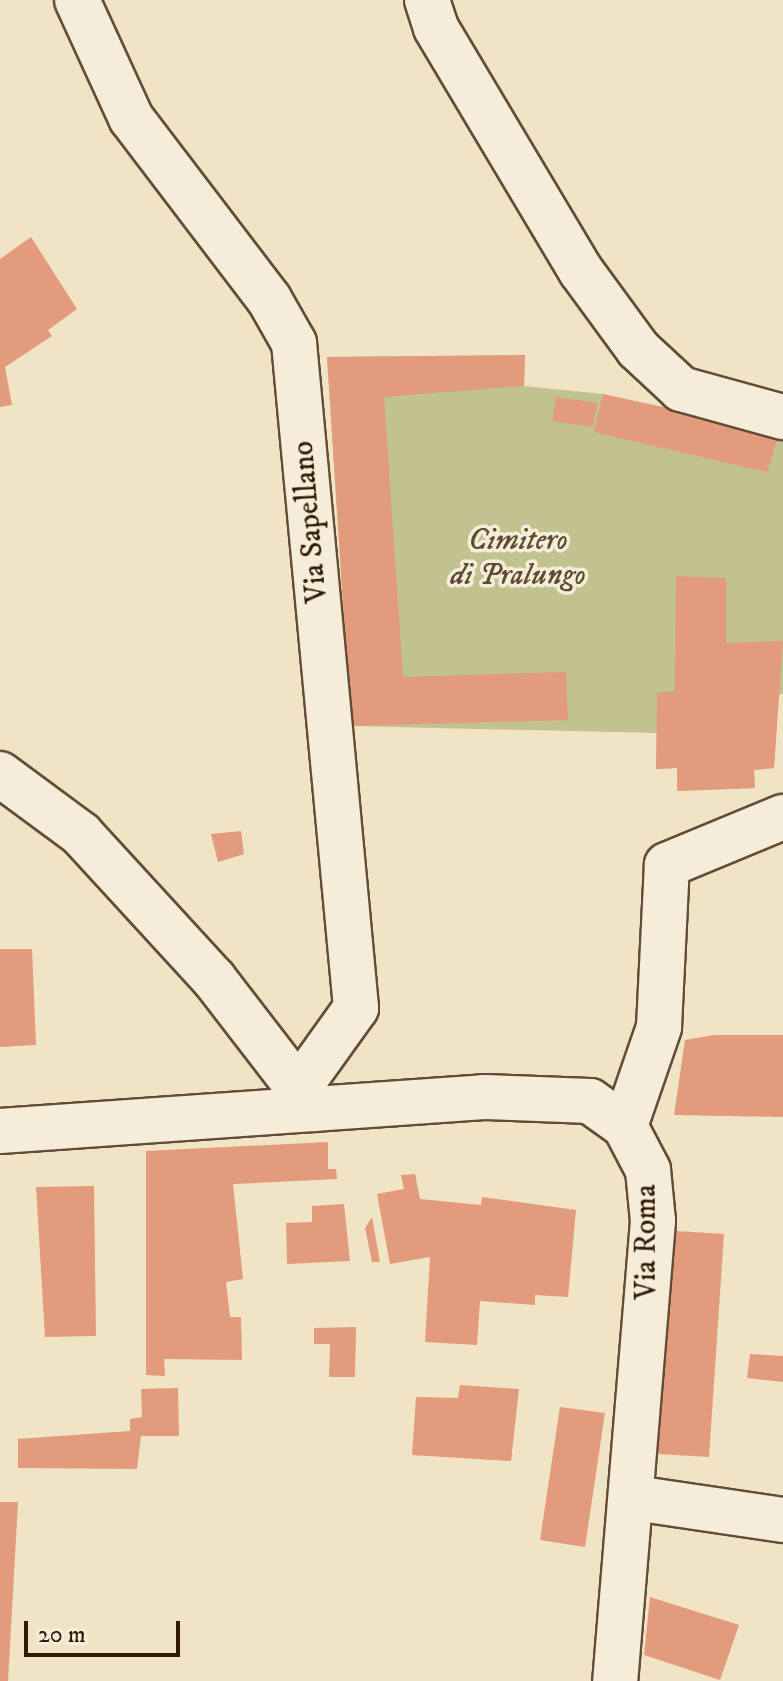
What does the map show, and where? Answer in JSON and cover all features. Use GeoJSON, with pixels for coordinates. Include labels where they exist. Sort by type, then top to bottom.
{"type":"FeatureCollection","features":[{"type":"Feature","properties":{"kind":"street","name":"Via Sapellano"},"geometry":{"type":"LineString","coordinates":[[77,0],[131,118],[269,299],[294,343],[356,1008],[306,1099]]}},
{"type":"Feature","properties":{"kind":"street"},"geometry":{"type":"LineString","coordinates":[[427,0],[436,28],[581,271],[638,349],[681,389],[783,417]]}},
{"type":"Feature","properties":{"kind":"street"},"geometry":{"type":"LineString","coordinates":[[0,774],[81,834],[214,979],[306,1099]]}},
{"type":"Feature","properties":{"kind":"street"},"geometry":{"type":"LineString","coordinates":[[625,1126],[659,1027],[667,865],[783,817]]}},
{"type":"Feature","properties":{"kind":"street","name":"Via Roma"},"geometry":{"type":"LineString","coordinates":[[0,1131],[306,1099],[484,1097],[590,1101],[625,1126],[648,1170],[653,1221],[634,1498],[615,1681]]}},
{"type":"Feature","properties":{"kind":"street"},"geometry":{"type":"LineString","coordinates":[[634,1498],[783,1520]]}},
{"type":"Feature","properties":{"kind":"green space","name":"Cimitero di Pralungo"},"geometry":{"type":"Polygon","coordinates":[[[525,355],[524,386],[603,394],[783,433],[783,694],[778,695],[774,768],[754,770],[755,788],[677,791],[677,768],[656,769],[658,733],[351,726],[327,357],[525,355]]]}},
{"type":"Feature","properties":{"kind":"building"},"geometry":{"type":"Polygon","coordinates":[[[31,237],[77,309],[48,330],[52,336],[5,367],[12,405],[0,407],[0,259],[31,237]]]}},
{"type":"Feature","properties":{"kind":"building"},"geometry":{"type":"Polygon","coordinates":[[[525,355],[524,386],[384,397],[403,677],[566,672],[568,720],[351,726],[327,357],[525,355]]]}},
{"type":"Feature","properties":{"kind":"building"},"geometry":{"type":"Polygon","coordinates":[[[603,394],[779,433],[767,472],[594,432],[603,394]]]}},
{"type":"Feature","properties":{"kind":"building"},"geometry":{"type":"Polygon","coordinates":[[[556,397],[597,403],[593,427],[552,421],[556,397]]]}},
{"type":"Feature","properties":{"kind":"building"},"geometry":{"type":"Polygon","coordinates":[[[676,576],[726,578],[726,643],[783,641],[774,768],[754,770],[755,788],[677,791],[677,768],[656,769],[657,693],[675,691],[676,576]]]}},
{"type":"Feature","properties":{"kind":"building"},"geometry":{"type":"Polygon","coordinates":[[[241,831],[244,854],[218,862],[211,834],[241,831]]]}},
{"type":"Feature","properties":{"kind":"building"},"geometry":{"type":"Polygon","coordinates":[[[0,949],[32,949],[36,1045],[0,1047],[0,949]]]}},
{"type":"Feature","properties":{"kind":"building"},"geometry":{"type":"Polygon","coordinates":[[[714,1035],[783,1035],[783,1117],[674,1115],[685,1040],[714,1035]]]}},
{"type":"Feature","properties":{"kind":"building"},"geometry":{"type":"Polygon","coordinates":[[[328,1142],[328,1169],[336,1169],[337,1179],[233,1184],[243,1279],[226,1282],[230,1317],[241,1317],[242,1360],[164,1359],[165,1376],[146,1375],[146,1151],[328,1142]]]}},
{"type":"Feature","properties":{"kind":"building"},"geometry":{"type":"Polygon","coordinates":[[[415,1174],[420,1199],[481,1205],[482,1197],[576,1210],[568,1297],[535,1295],[535,1305],[480,1301],[477,1345],[425,1342],[430,1257],[390,1264],[377,1194],[404,1189],[401,1175],[415,1174]]]}},
{"type":"Feature","properties":{"kind":"building"},"geometry":{"type":"Polygon","coordinates":[[[94,1186],[96,1336],[45,1337],[36,1187],[94,1186]]]}},
{"type":"Feature","properties":{"kind":"building"},"geometry":{"type":"Polygon","coordinates":[[[344,1204],[350,1261],[287,1264],[286,1223],[312,1222],[312,1206],[344,1204]]]}},
{"type":"Feature","properties":{"kind":"building"},"geometry":{"type":"Polygon","coordinates":[[[372,1217],[380,1262],[372,1262],[365,1228],[372,1217]]]}},
{"type":"Feature","properties":{"kind":"building"},"geometry":{"type":"Polygon","coordinates":[[[676,1231],[724,1234],[709,1457],[658,1454],[676,1231]]]}},
{"type":"Feature","properties":{"kind":"building"},"geometry":{"type":"Polygon","coordinates":[[[356,1327],[355,1377],[329,1377],[330,1344],[314,1344],[314,1328],[356,1327]]]}},
{"type":"Feature","properties":{"kind":"building"},"geometry":{"type":"Polygon","coordinates":[[[750,1354],[783,1356],[783,1382],[747,1378],[750,1354]]]}},
{"type":"Feature","properties":{"kind":"building"},"geometry":{"type":"Polygon","coordinates":[[[460,1385],[519,1389],[511,1461],[412,1455],[416,1397],[458,1398],[460,1385]]]}},
{"type":"Feature","properties":{"kind":"building"},"geometry":{"type":"Polygon","coordinates":[[[178,1388],[179,1436],[141,1436],[137,1469],[18,1468],[18,1439],[130,1431],[130,1419],[142,1417],[141,1389],[178,1388]]]}},
{"type":"Feature","properties":{"kind":"building"},"geometry":{"type":"Polygon","coordinates":[[[560,1407],[605,1413],[585,1547],[540,1540],[560,1407]]]}},
{"type":"Feature","properties":{"kind":"building"},"geometry":{"type":"Polygon","coordinates":[[[0,1502],[18,1502],[8,1681],[0,1681],[0,1502]]]}},
{"type":"Feature","properties":{"kind":"building"},"geometry":{"type":"Polygon","coordinates":[[[650,1597],[739,1625],[720,1680],[644,1655],[650,1597]]]}}]}
